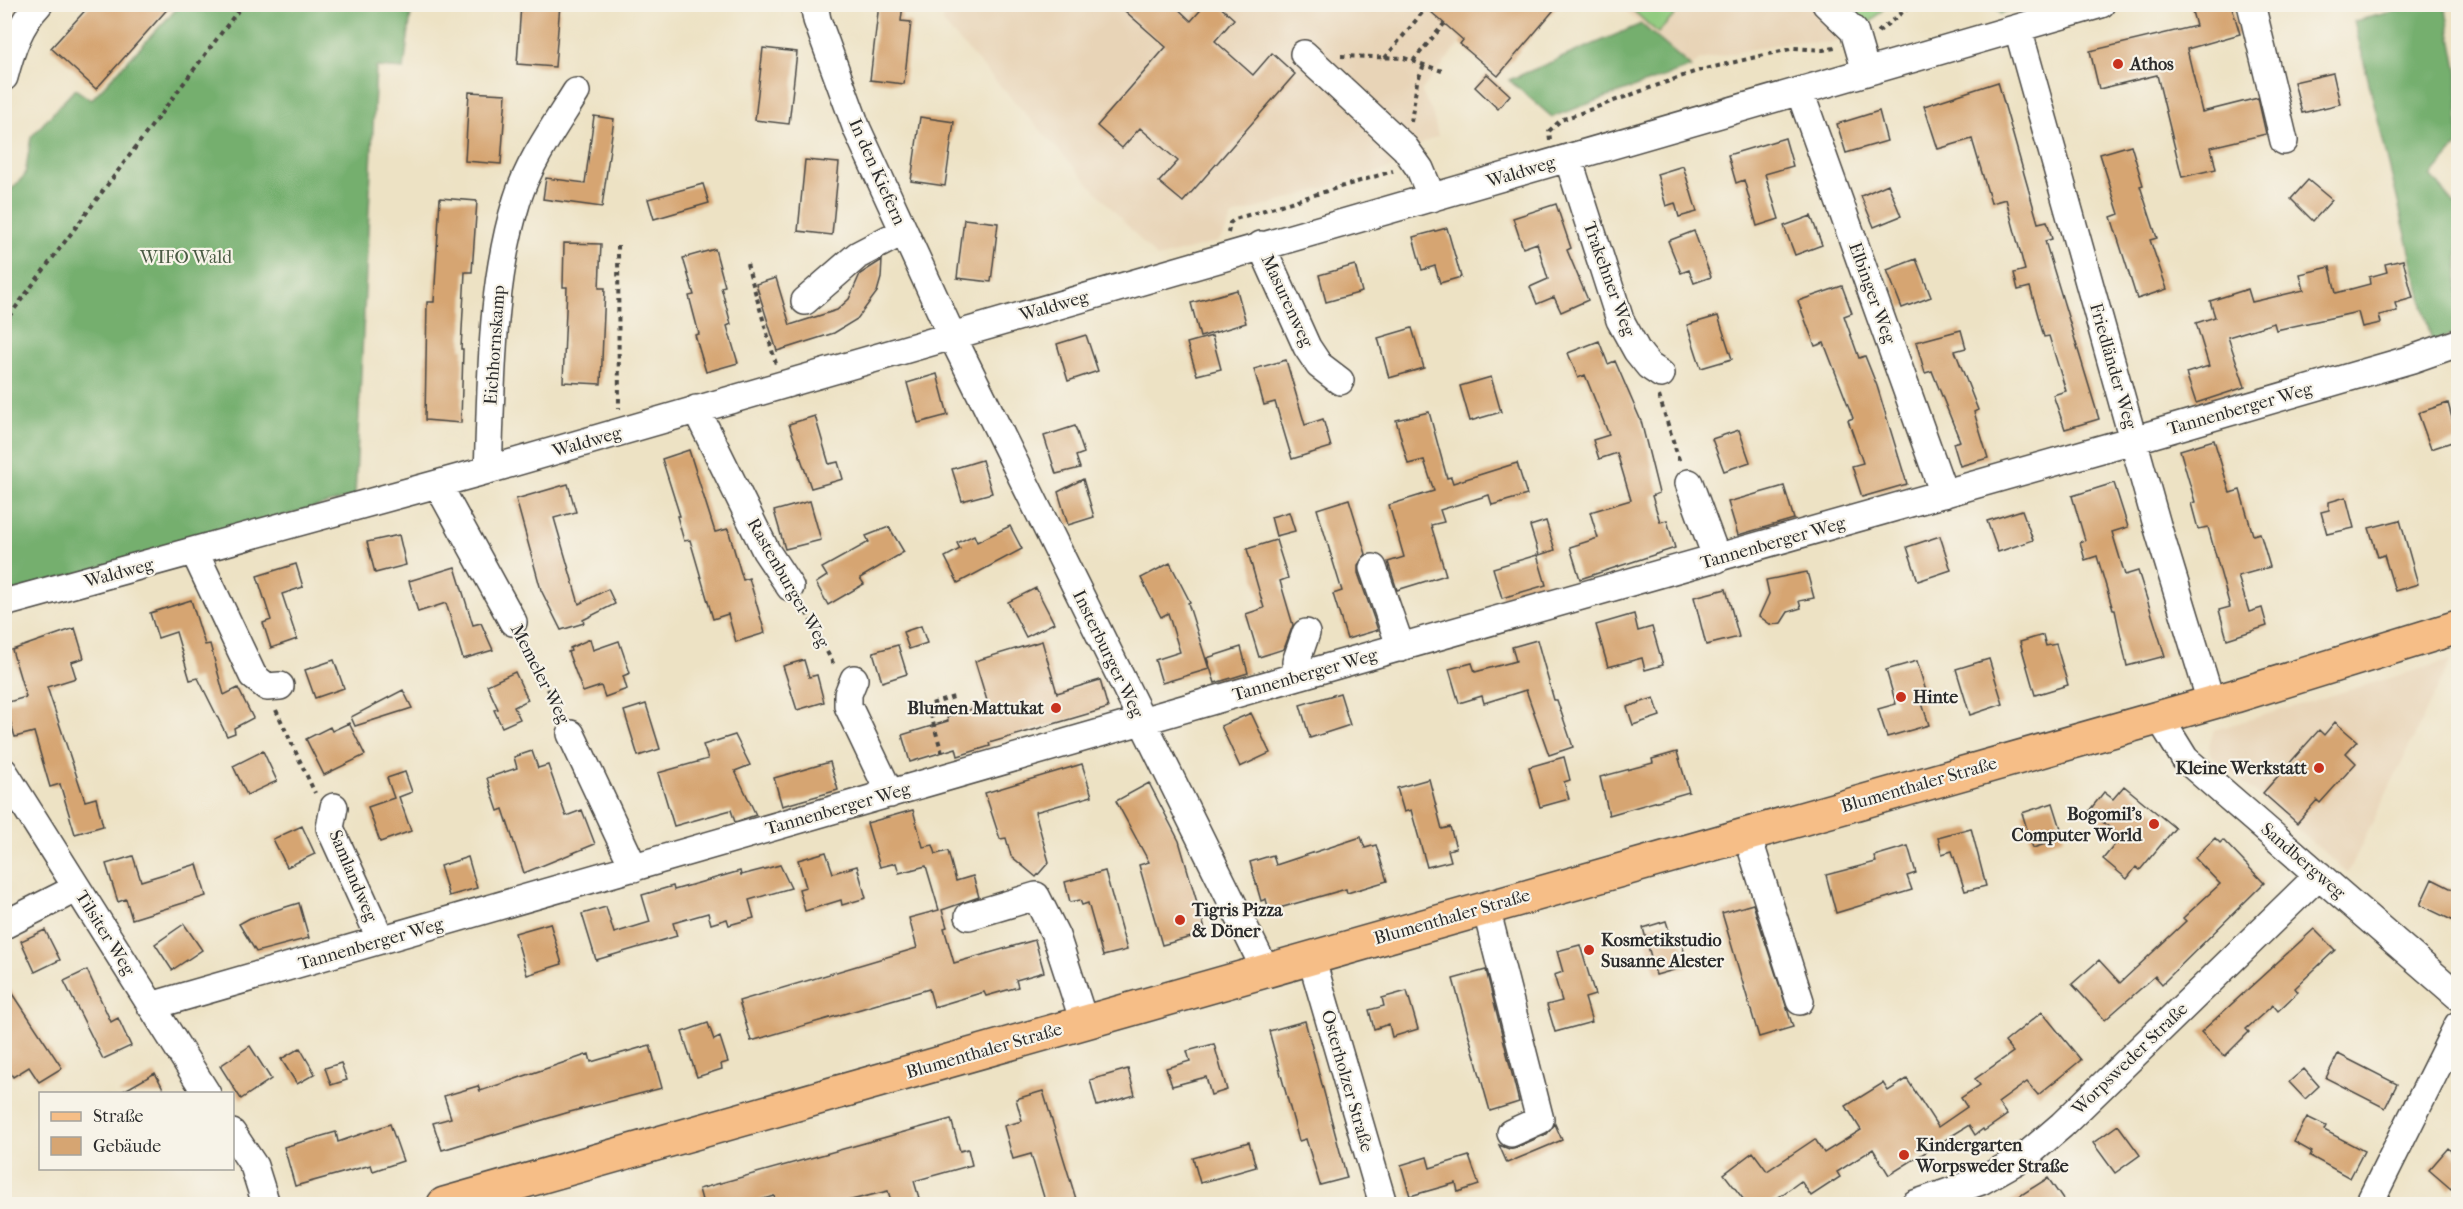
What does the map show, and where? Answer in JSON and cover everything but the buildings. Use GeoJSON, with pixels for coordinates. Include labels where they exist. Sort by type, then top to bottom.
{"type":"FeatureCollection","features":[{"type":"Feature","properties":{"kind":"main road","name":"Blumenthaler Straße"},"geometry":{"type":"LineString","coordinates":[[444,1204],[2159,717],[2458,627]]}},
{"type":"Feature","properties":{"kind":"street"},"geometry":{"type":"LineString","coordinates":[[4,77],[10,51],[27,18],[39,4]]}},
{"type":"Feature","properties":{"kind":"street","name":"In den Kiefern"},"geometry":{"type":"LineString","coordinates":[[814,4],[817,20],[857,129],[952,336]]}},
{"type":"Feature","properties":{"kind":"street"},"geometry":{"type":"LineString","coordinates":[[1826,4],[1854,31],[1866,72]]}},
{"type":"Feature","properties":{"kind":"street","name":"Waldweg"},"geometry":{"type":"LineString","coordinates":[[4,603],[195,553],[488,471],[1260,245],[1432,198],[2101,4]]}},
{"type":"Feature","properties":{"kind":"street"},"geometry":{"type":"LineString","coordinates":[[2252,4],[2284,141]]}},
{"type":"Feature","properties":{"kind":"street","name":"Friedländer Weg"},"geometry":{"type":"LineString","coordinates":[[2018,29],[2039,75],[2133,440],[2211,702]]}},
{"type":"Feature","properties":{"kind":"street"},"geometry":{"type":"LineString","coordinates":[[1304,54],[1397,139],[1420,169],[1432,198]]}},
{"type":"Feature","properties":{"kind":"street","name":"Eichhornskamp"},"geometry":{"type":"LineString","coordinates":[[488,471],[496,294],[518,199],[543,146],[576,92]]}},
{"type":"Feature","properties":{"kind":"street","name":"Elbinger Weg"},"geometry":{"type":"LineString","coordinates":[[1800,92],[1944,494]]}},
{"type":"Feature","properties":{"kind":"street","name":"Trakehner Weg"},"geometry":{"type":"LineString","coordinates":[[1568,158],[1620,320],[1637,351],[1649,366],[1661,374]]}},
{"type":"Feature","properties":{"kind":"street"},"geometry":{"type":"LineString","coordinates":[[806,302],[858,255],[904,231]]}},
{"type":"Feature","properties":{"kind":"street","name":"Masurenweg"},"geometry":{"type":"LineString","coordinates":[[1260,245],[1307,347],[1319,365],[1340,381]]}},
{"type":"Feature","properties":{"kind":"street","name":"Insterburger Weg"},"geometry":{"type":"LineString","coordinates":[[952,336],[1266,971]]}},
{"type":"Feature","properties":{"kind":"street","name":"Tannenberger Weg"},"geometry":{"type":"LineString","coordinates":[[152,1006],[1142,723],[1298,676],[1717,560],[2412,359],[2458,343]]}},
{"type":"Feature","properties":{"kind":"street","name":"Rastenburger Weg"},"geometry":{"type":"LineString","coordinates":[[696,409],[765,550],[790,586]]}},
{"type":"Feature","properties":{"kind":"street"},"geometry":{"type":"LineString","coordinates":[[1689,483],[1717,560]]}},
{"type":"Feature","properties":{"kind":"street","name":"Memeler Weg"},"geometry":{"type":"LineString","coordinates":[[438,485],[513,622]]}},
{"type":"Feature","properties":{"kind":"street"},"geometry":{"type":"LineString","coordinates":[[195,553],[253,676],[274,687]]}},
{"type":"Feature","properties":{"kind":"street"},"geometry":{"type":"LineString","coordinates":[[1373,568],[1401,648]]}},
{"type":"Feature","properties":{"kind":"street"},"geometry":{"type":"LineString","coordinates":[[1298,676],[1296,662],[1306,633]]}},
{"type":"Feature","properties":{"kind":"street"},"geometry":{"type":"LineString","coordinates":[[851,687],[848,706],[890,794]]}},
{"type":"Feature","properties":{"kind":"street","name":"Sandbergweg"},"geometry":{"type":"LineString","coordinates":[[2159,717],[2185,759],[2458,996]]}},
{"type":"Feature","properties":{"kind":"street","name":"Memeler Weg"},"geometry":{"type":"LineString","coordinates":[[571,734],[634,868]]}},
{"type":"Feature","properties":{"kind":"street","name":"Tilsiter Weg"},"geometry":{"type":"LineString","coordinates":[[4,772],[206,1092]]}},
{"type":"Feature","properties":{"kind":"street","name":"Samlandweg"},"geometry":{"type":"LineString","coordinates":[[334,807],[330,828],[381,940]]}},
{"type":"Feature","properties":{"kind":"street"},"geometry":{"type":"LineString","coordinates":[[1747,834],[1800,1001]]}},
{"type":"Feature","properties":{"kind":"street","name":"Worpsweder Straße"},"geometry":{"type":"LineString","coordinates":[[1915,1204],[1981,1181],[2027,1155],[2062,1125],[2319,875]]}},
{"type":"Feature","properties":{"kind":"street"},"geometry":{"type":"LineString","coordinates":[[4,925],[77,888]]}},
{"type":"Feature","properties":{"kind":"street"},"geometry":{"type":"LineString","coordinates":[[969,916],[1036,896],[1056,936],[1084,1022]]}},
{"type":"Feature","properties":{"kind":"street"},"geometry":{"type":"LineString","coordinates":[[1486,908],[1540,1120],[1511,1133]]}},
{"type":"Feature","properties":{"kind":"street","name":"Osterholzer Straße"},"geometry":{"type":"LineString","coordinates":[[1311,957],[1383,1204]]}},
{"type":"Feature","properties":{"kind":"street"},"geometry":{"type":"LineString","coordinates":[[2369,1204],[2458,1025]]}},
{"type":"Feature","properties":{"kind":"street"},"geometry":{"type":"LineString","coordinates":[[234,1136],[254,1166],[266,1204]]}},
{"type":"Feature","properties":{"kind":"path"},"geometry":{"type":"LineString","coordinates":[[4,323],[243,4]]}},
{"type":"Feature","properties":{"kind":"path"},"geometry":{"type":"LineString","coordinates":[[1385,58],[1426,8]]}},
{"type":"Feature","properties":{"kind":"path"},"geometry":{"type":"LineString","coordinates":[[1413,61],[1444,24]]}},
{"type":"Feature","properties":{"kind":"path"},"geometry":{"type":"LineString","coordinates":[[1304,54],[1413,61],[1442,71]]}},
{"type":"Feature","properties":{"kind":"path"},"geometry":{"type":"LineString","coordinates":[[1397,139],[1411,122],[1417,82],[1424,65]]}},
{"type":"Feature","properties":{"kind":"path"},"geometry":{"type":"LineString","coordinates":[[618,245],[619,432]]}},
{"type":"Feature","properties":{"kind":"path"},"geometry":{"type":"LineString","coordinates":[[747,264],[783,386]]}},
{"type":"Feature","properties":{"kind":"path"},"geometry":{"type":"LineString","coordinates":[[1661,374],[1659,395],[1678,460],[1689,483]]}},
{"type":"Feature","properties":{"kind":"path","name":"Rastenburger Weg"},"geometry":{"type":"LineString","coordinates":[[790,586],[812,618],[851,687]]}},
{"type":"Feature","properties":{"kind":"path","name":"Memeler Weg"},"geometry":{"type":"LineString","coordinates":[[513,622],[571,734]]}},
{"type":"Feature","properties":{"kind":"path","name":"Samlandweg"},"geometry":{"type":"LineString","coordinates":[[274,687],[316,794],[334,807]]}},
{"type":"Feature","properties":{"kind":"path"},"geometry":{"type":"LineString","coordinates":[[950,777],[928,705],[954,698]]}},
{"type":"Feature","properties":{"kind":"shaded area"},"geometry":{"type":"Polygon","coordinates":[[[945,4],[1421,4],[1463,40],[1421,91],[1432,112],[1438,136],[1423,143],[1391,168],[1232,216],[1224,235],[1217,242],[1157,258],[943,23],[945,4]]]}},
{"type":"Feature","properties":{"kind":"shaded area"},"geometry":{"type":"Polygon","coordinates":[[[1618,5],[1815,5],[1851,38],[1831,43],[1787,42],[1700,60],[1691,67],[1618,5]]]}},
{"type":"Feature","properties":{"kind":"shaded area"},"geometry":{"type":"Polygon","coordinates":[[[2451,660],[2348,873],[2210,754],[2209,745],[2214,730],[2451,660]]]}},
{"type":"Feature","properties":{"kind":"green space","name":"WIFO Wald"},"geometry":{"type":"Polygon","coordinates":[[[180,5],[412,5],[404,69],[376,67],[355,496],[5,594],[4,197],[25,175],[31,137],[75,89],[91,100],[180,5]]]}},
{"type":"Feature","properties":{"kind":"green space"},"geometry":{"type":"Polygon","coordinates":[[[1627,5],[1684,5],[1658,33],[1627,5]]]}},
{"type":"Feature","properties":{"kind":"green space"},"geometry":{"type":"Polygon","coordinates":[[[1815,5],[1887,5],[1863,30],[1815,5]]]}},
{"type":"Feature","properties":{"kind":"green space"},"geometry":{"type":"Polygon","coordinates":[[[1993,5],[2030,5],[2001,14],[1993,5]]]}},
{"type":"Feature","properties":{"kind":"green space"},"geometry":{"type":"Polygon","coordinates":[[[2420,5],[2445,5],[2458,74],[2458,145],[2431,176],[2458,208],[2458,332],[2432,342],[2354,21],[2420,5]]]}},
{"type":"Feature","properties":{"kind":"green space"},"geometry":{"type":"Polygon","coordinates":[[[1641,24],[1691,67],[1552,117],[1509,80],[1641,24]]]}},
{"type":"Feature","properties":{"kind":"place","name":"Athos"},"geometry":{"type":"Point","coordinates":[2118,64]}},
{"type":"Feature","properties":{"kind":"place","name":"Hinte"},"geometry":{"type":"Point","coordinates":[1901,697]}},
{"type":"Feature","properties":{"kind":"place","name":"Blumen Mattukat"},"geometry":{"type":"Point","coordinates":[1056,708]}},
{"type":"Feature","properties":{"kind":"place","name":"Kleine Werkstatt"},"geometry":{"type":"Point","coordinates":[2319,768]}},
{"type":"Feature","properties":{"kind":"place","name":"Bogomil's Computer World"},"geometry":{"type":"Point","coordinates":[2154,824]}},
{"type":"Feature","properties":{"kind":"place","name":"Tigris Pizza & Döner"},"geometry":{"type":"Point","coordinates":[1180,920]}},
{"type":"Feature","properties":{"kind":"place","name":"Kosmetikstudio Susanne Alester"},"geometry":{"type":"Point","coordinates":[1589,950]}},
{"type":"Feature","properties":{"kind":"place","name":"Kindergarten Worpsweder Straße"},"geometry":{"type":"Point","coordinates":[1904,1155]}}]}
